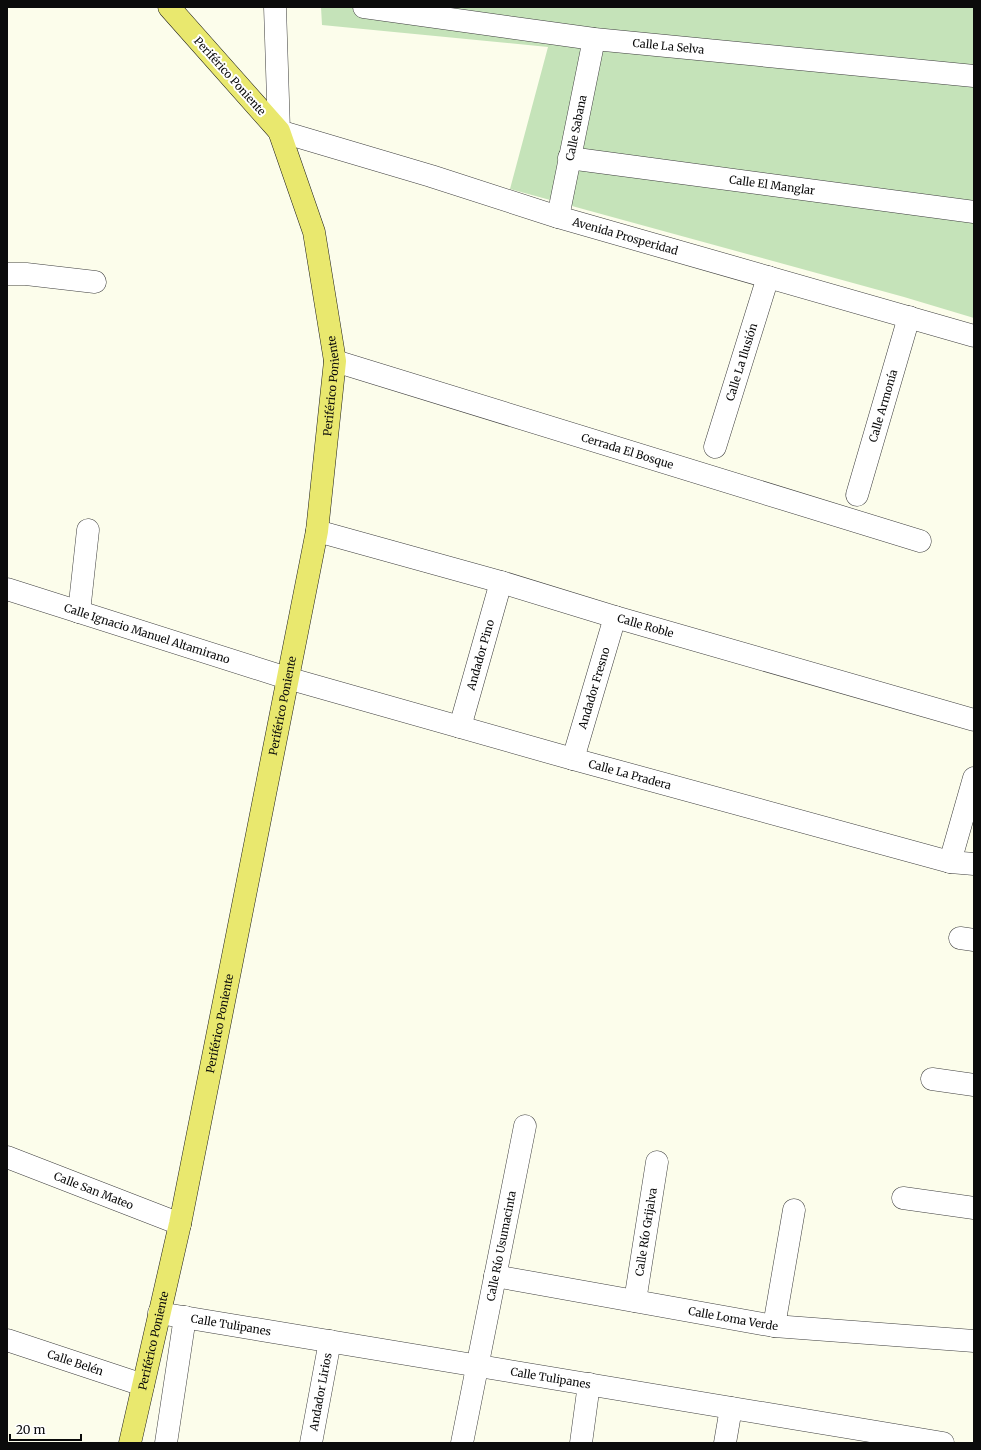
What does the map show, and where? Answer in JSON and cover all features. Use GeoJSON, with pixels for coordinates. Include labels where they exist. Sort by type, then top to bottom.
{"type":"FeatureCollection","features":[{"type":"Feature","properties":{"kind":"main road","name":"Periférico Poniente"},"geometry":{"type":"LineString","coordinates":[[130,1443],[180,1224],[317,531],[335,360],[314,232],[279,131],[169,7]]}},
{"type":"Feature","properties":{"kind":"street"},"geometry":{"type":"LineString","coordinates":[[275,7],[279,131]]}},
{"type":"Feature","properties":{"kind":"street","name":"Calle La Selva"},"geometry":{"type":"LineString","coordinates":[[364,7],[594,39],[974,76]]}},
{"type":"Feature","properties":{"kind":"street","name":"Calle Sabana"},"geometry":{"type":"LineString","coordinates":[[558,217],[594,39]]}},
{"type":"Feature","properties":{"kind":"street","name":"Avenida Prosperidad"},"geometry":{"type":"LineString","coordinates":[[279,131],[431,176],[558,217],[974,336]]}},
{"type":"Feature","properties":{"kind":"street","name":"Calle El Manglar"},"geometry":{"type":"LineString","coordinates":[[569,158],[974,212]]}},
{"type":"Feature","properties":{"kind":"street"},"geometry":{"type":"LineString","coordinates":[[7,274],[26,274],[95,282]]}},
{"type":"Feature","properties":{"kind":"street","name":"Calle La Ilusión"},"geometry":{"type":"LineString","coordinates":[[715,447],[768,277]]}},
{"type":"Feature","properties":{"kind":"street","name":"Calle Armonía"},"geometry":{"type":"LineString","coordinates":[[858,495],[908,317]]}},
{"type":"Feature","properties":{"kind":"street","name":"Cerrada El Bosque"},"geometry":{"type":"LineString","coordinates":[[335,360],[920,541]]}},
{"type":"Feature","properties":{"kind":"street"},"geometry":{"type":"LineString","coordinates":[[79,612],[88,530]]}},
{"type":"Feature","properties":{"kind":"street","name":"Calle Roble"},"geometry":{"type":"LineString","coordinates":[[317,531],[501,582],[615,617],[974,720]]}},
{"type":"Feature","properties":{"kind":"street","name":"Andador Pino"},"geometry":{"type":"LineString","coordinates":[[460,727],[501,582]]}},
{"type":"Feature","properties":{"kind":"street","name":"Calle Ignacio Manuel Altamirano"},"geometry":{"type":"LineString","coordinates":[[7,589],[287,678]]}},
{"type":"Feature","properties":{"kind":"street","name":"Andador Fresno"},"geometry":{"type":"LineString","coordinates":[[573,759],[615,617]]}},
{"type":"Feature","properties":{"kind":"street","name":"Calle La Pradera"},"geometry":{"type":"LineString","coordinates":[[287,678],[573,759],[950,862],[974,864]]}},
{"type":"Feature","properties":{"kind":"street"},"geometry":{"type":"LineString","coordinates":[[950,862],[974,778]]}},
{"type":"Feature","properties":{"kind":"street"},"geometry":{"type":"LineString","coordinates":[[932,1079],[974,1085]]}},
{"type":"Feature","properties":{"kind":"street","name":"Calle Río Usumacinta"},"geometry":{"type":"LineString","coordinates":[[462,1443],[525,1126]]}},
{"type":"Feature","properties":{"kind":"street","name":"Calle San Mateo"},"geometry":{"type":"LineString","coordinates":[[7,1157],[180,1224]]}},
{"type":"Feature","properties":{"kind":"street","name":"Calle Río Grijalva"},"geometry":{"type":"LineString","coordinates":[[635,1301],[657,1162]]}},
{"type":"Feature","properties":{"kind":"street"},"geometry":{"type":"LineString","coordinates":[[903,1198],[974,1208]]}},
{"type":"Feature","properties":{"kind":"street"},"geometry":{"type":"LineString","coordinates":[[774,1326],[794,1210]]}},
{"type":"Feature","properties":{"kind":"street","name":"Calle Loma Verde"},"geometry":{"type":"LineString","coordinates":[[495,1276],[774,1326],[974,1341]]}},
{"type":"Feature","properties":{"kind":"street","name":"Calle Tulipanes"},"geometry":{"type":"LineString","coordinates":[[159,1313],[731,1408],[868,1437],[943,1443]]}},
{"type":"Feature","properties":{"kind":"street"},"geometry":{"type":"LineString","coordinates":[[166,1443],[185,1317]]}},
{"type":"Feature","properties":{"kind":"street","name":"Calle Belén"},"geometry":{"type":"LineString","coordinates":[[7,1340],[143,1385]]}},
{"type":"Feature","properties":{"kind":"street","name":"Andador Lirios"},"geometry":{"type":"LineString","coordinates":[[311,1443],[330,1342]]}},
{"type":"Feature","properties":{"kind":"street"},"geometry":{"type":"LineString","coordinates":[[582,1443],[589,1384]]}},
{"type":"Feature","properties":{"kind":"street"},"geometry":{"type":"LineString","coordinates":[[725,1443],[731,1408]]}},
{"type":"Feature","properties":{"kind":"green space"},"geometry":{"type":"Polygon","coordinates":[[[321,7],[974,7],[974,318],[904,297],[510,189],[548,47],[322,25],[321,7]]]}}]}
